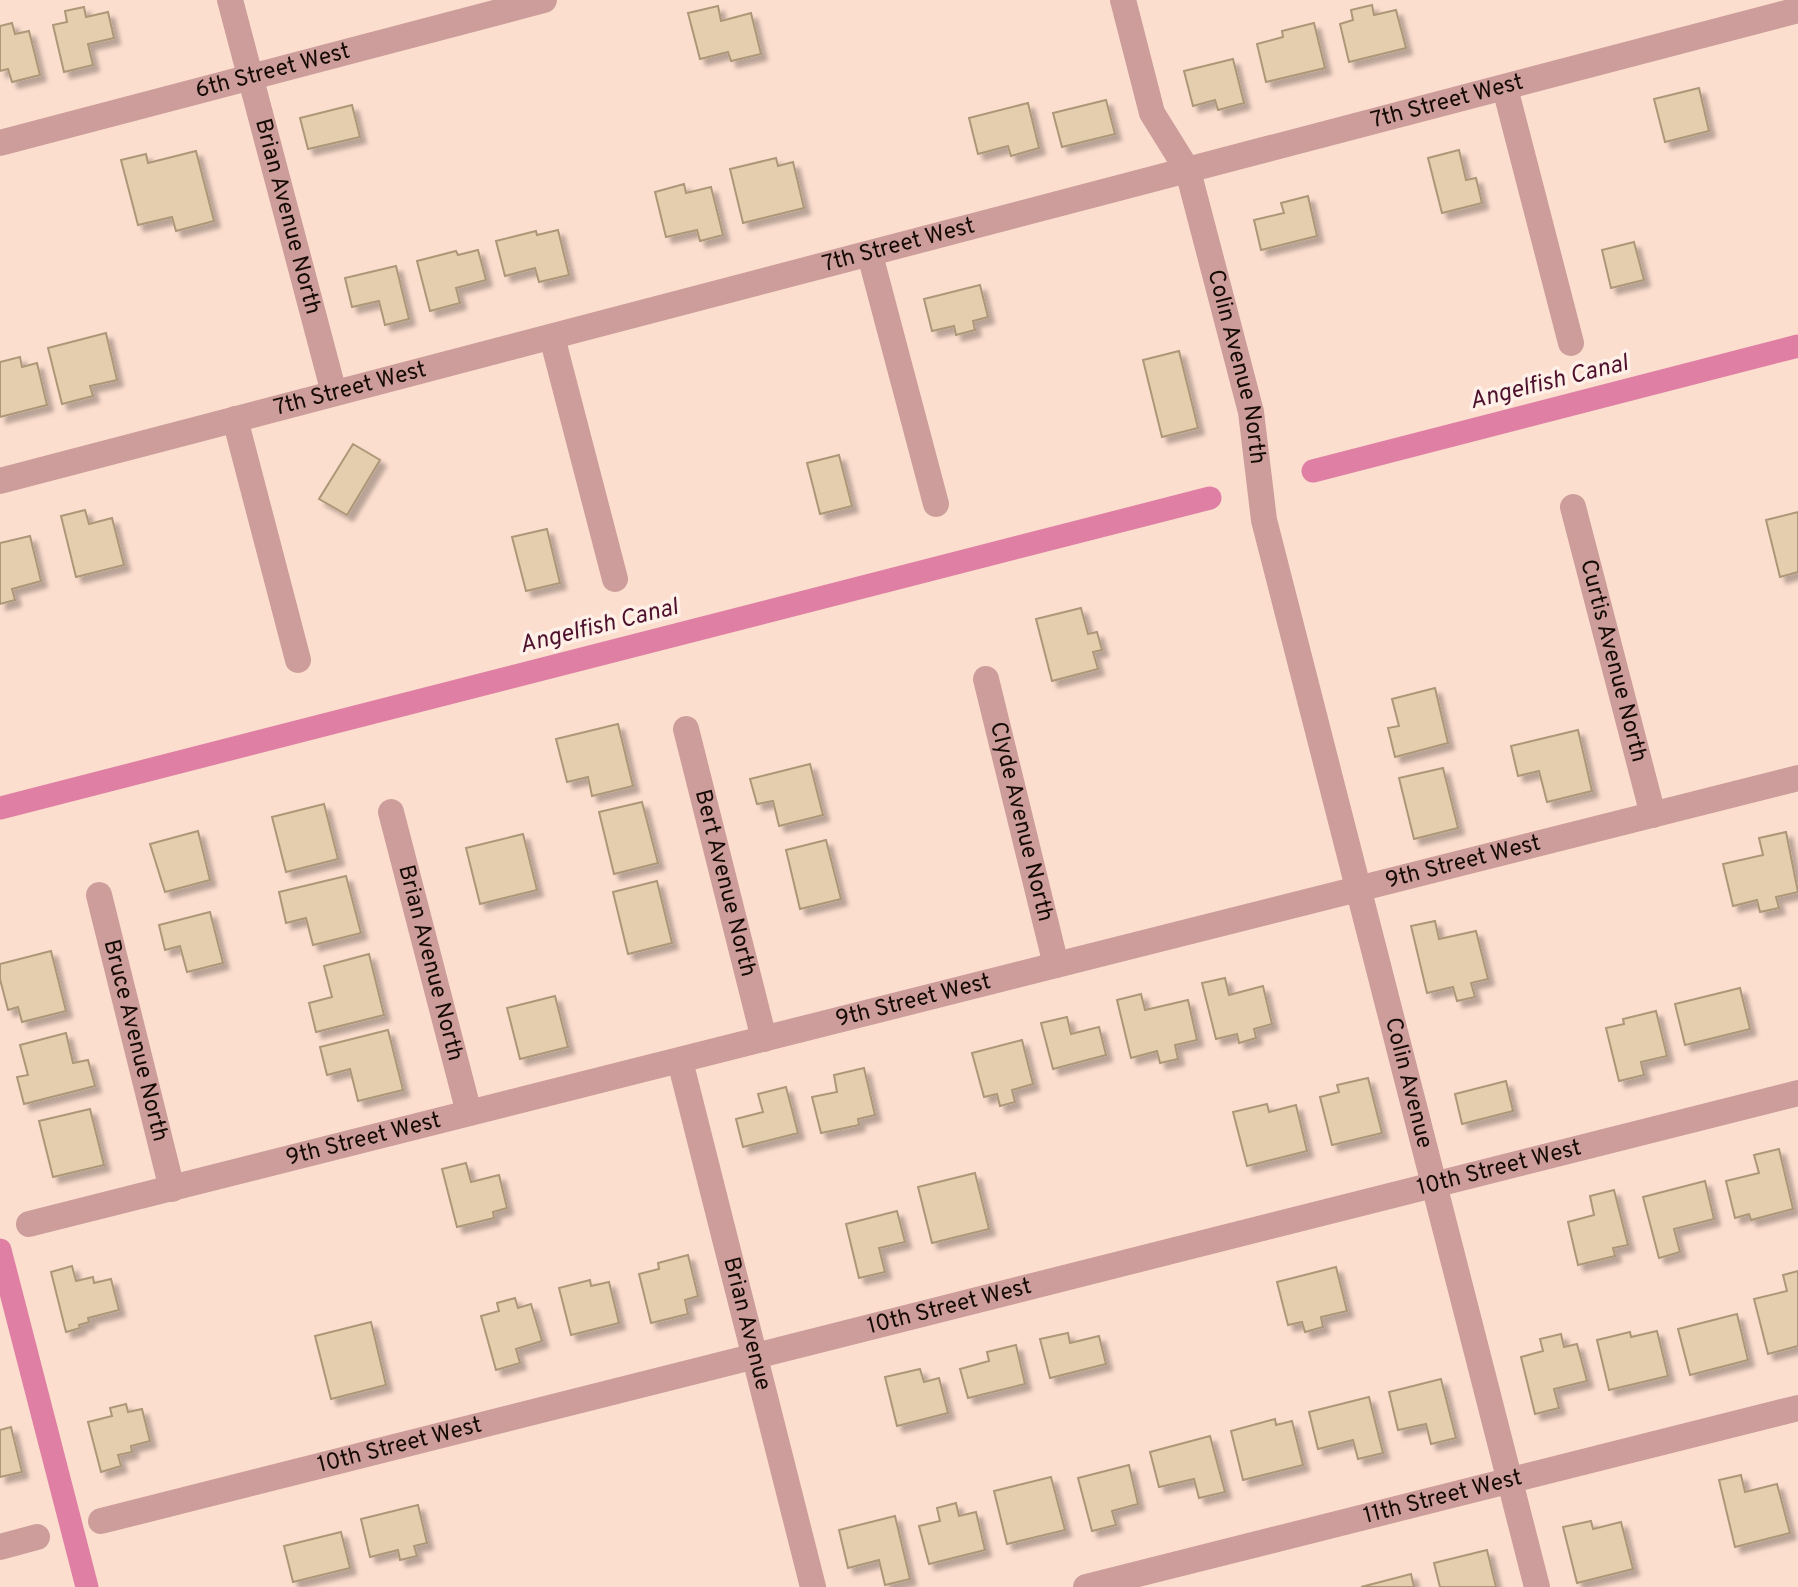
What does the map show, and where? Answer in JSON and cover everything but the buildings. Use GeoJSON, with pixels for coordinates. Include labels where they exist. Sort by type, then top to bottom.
{"type":"FeatureCollection","features":[{"type":"Feature","properties":{"kind":"street","name":"Brian Avenue North"},"geometry":{"type":"LineString","coordinates":[[230,0],[334,393]]}},
{"type":"Feature","properties":{"kind":"street","name":"6th Street West"},"geometry":{"type":"LineString","coordinates":[[0,143],[544,0]]}},
{"type":"Feature","properties":{"kind":"street","name":"Colin Avenue North"},"geometry":{"type":"LineString","coordinates":[[1123,0],[1152,113],[1188,171],[1251,412],[1264,520],[1320,743]]}},
{"type":"Feature","properties":{"kind":"street","name":"7th Street West"},"geometry":{"type":"LineString","coordinates":[[0,481],[1798,10]]}},
{"type":"Feature","properties":{"kind":"street"},"geometry":{"type":"LineString","coordinates":[[1505,88],[1571,343]]}},
{"type":"Feature","properties":{"kind":"street"},"geometry":{"type":"LineString","coordinates":[[870,255],[936,504]]}},
{"type":"Feature","properties":{"kind":"street"},"geometry":{"type":"LineString","coordinates":[[552,337],[615,579]]}},
{"type":"Feature","properties":{"kind":"street"},"geometry":{"type":"LineString","coordinates":[[235,419],[298,660]]}},
{"type":"Feature","properties":{"kind":"street","name":"Curtis Avenue North"},"geometry":{"type":"LineString","coordinates":[[1573,507],[1653,815]]}},
{"type":"Feature","properties":{"kind":"street","name":"Clyde Avenue North"},"geometry":{"type":"LineString","coordinates":[[986,680],[1056,965]]}},
{"type":"Feature","properties":{"kind":"street","name":"Bert Avenue North"},"geometry":{"type":"LineString","coordinates":[[686,729],[764,1039]]}},
{"type":"Feature","properties":{"kind":"street","name":"Colin Avenue"},"geometry":{"type":"LineString","coordinates":[[1320,743],[1360,890],[1537,1587]]}},
{"type":"Feature","properties":{"kind":"street","name":"9th Street West"},"geometry":{"type":"LineString","coordinates":[[29,1224],[1798,778]]}},
{"type":"Feature","properties":{"kind":"street","name":"Brian Avenue North"},"geometry":{"type":"LineString","coordinates":[[391,811],[469,1113]]}},
{"type":"Feature","properties":{"kind":"street","name":"Bruce Avenue North"},"geometry":{"type":"LineString","coordinates":[[99,895],[172,1189]]}},
{"type":"Feature","properties":{"kind":"street","name":"Brian Avenue"},"geometry":{"type":"LineString","coordinates":[[680,1061],[813,1587]]}},
{"type":"Feature","properties":{"kind":"street","name":"10th Street West"},"geometry":{"type":"LineString","coordinates":[[101,1521],[1798,1093]]}},
{"type":"Feature","properties":{"kind":"street","name":"11th Street West"},"geometry":{"type":"LineString","coordinates":[[1086,1587],[1798,1408]]}},
{"type":"Feature","properties":{"kind":"street"},"geometry":{"type":"LineString","coordinates":[[0,1547],[37,1537]]}},
{"type":"Feature","properties":{"kind":"waterway","name":"Angelfish Canal"},"geometry":{"type":"LineString","coordinates":[[1313,471],[1798,346]]}},
{"type":"Feature","properties":{"kind":"waterway","name":"Angelfish Canal"},"geometry":{"type":"LineString","coordinates":[[0,808],[1210,498]]}},
{"type":"Feature","properties":{"kind":"waterway"},"geometry":{"type":"LineString","coordinates":[[0,1250],[87,1587]]}}]}
